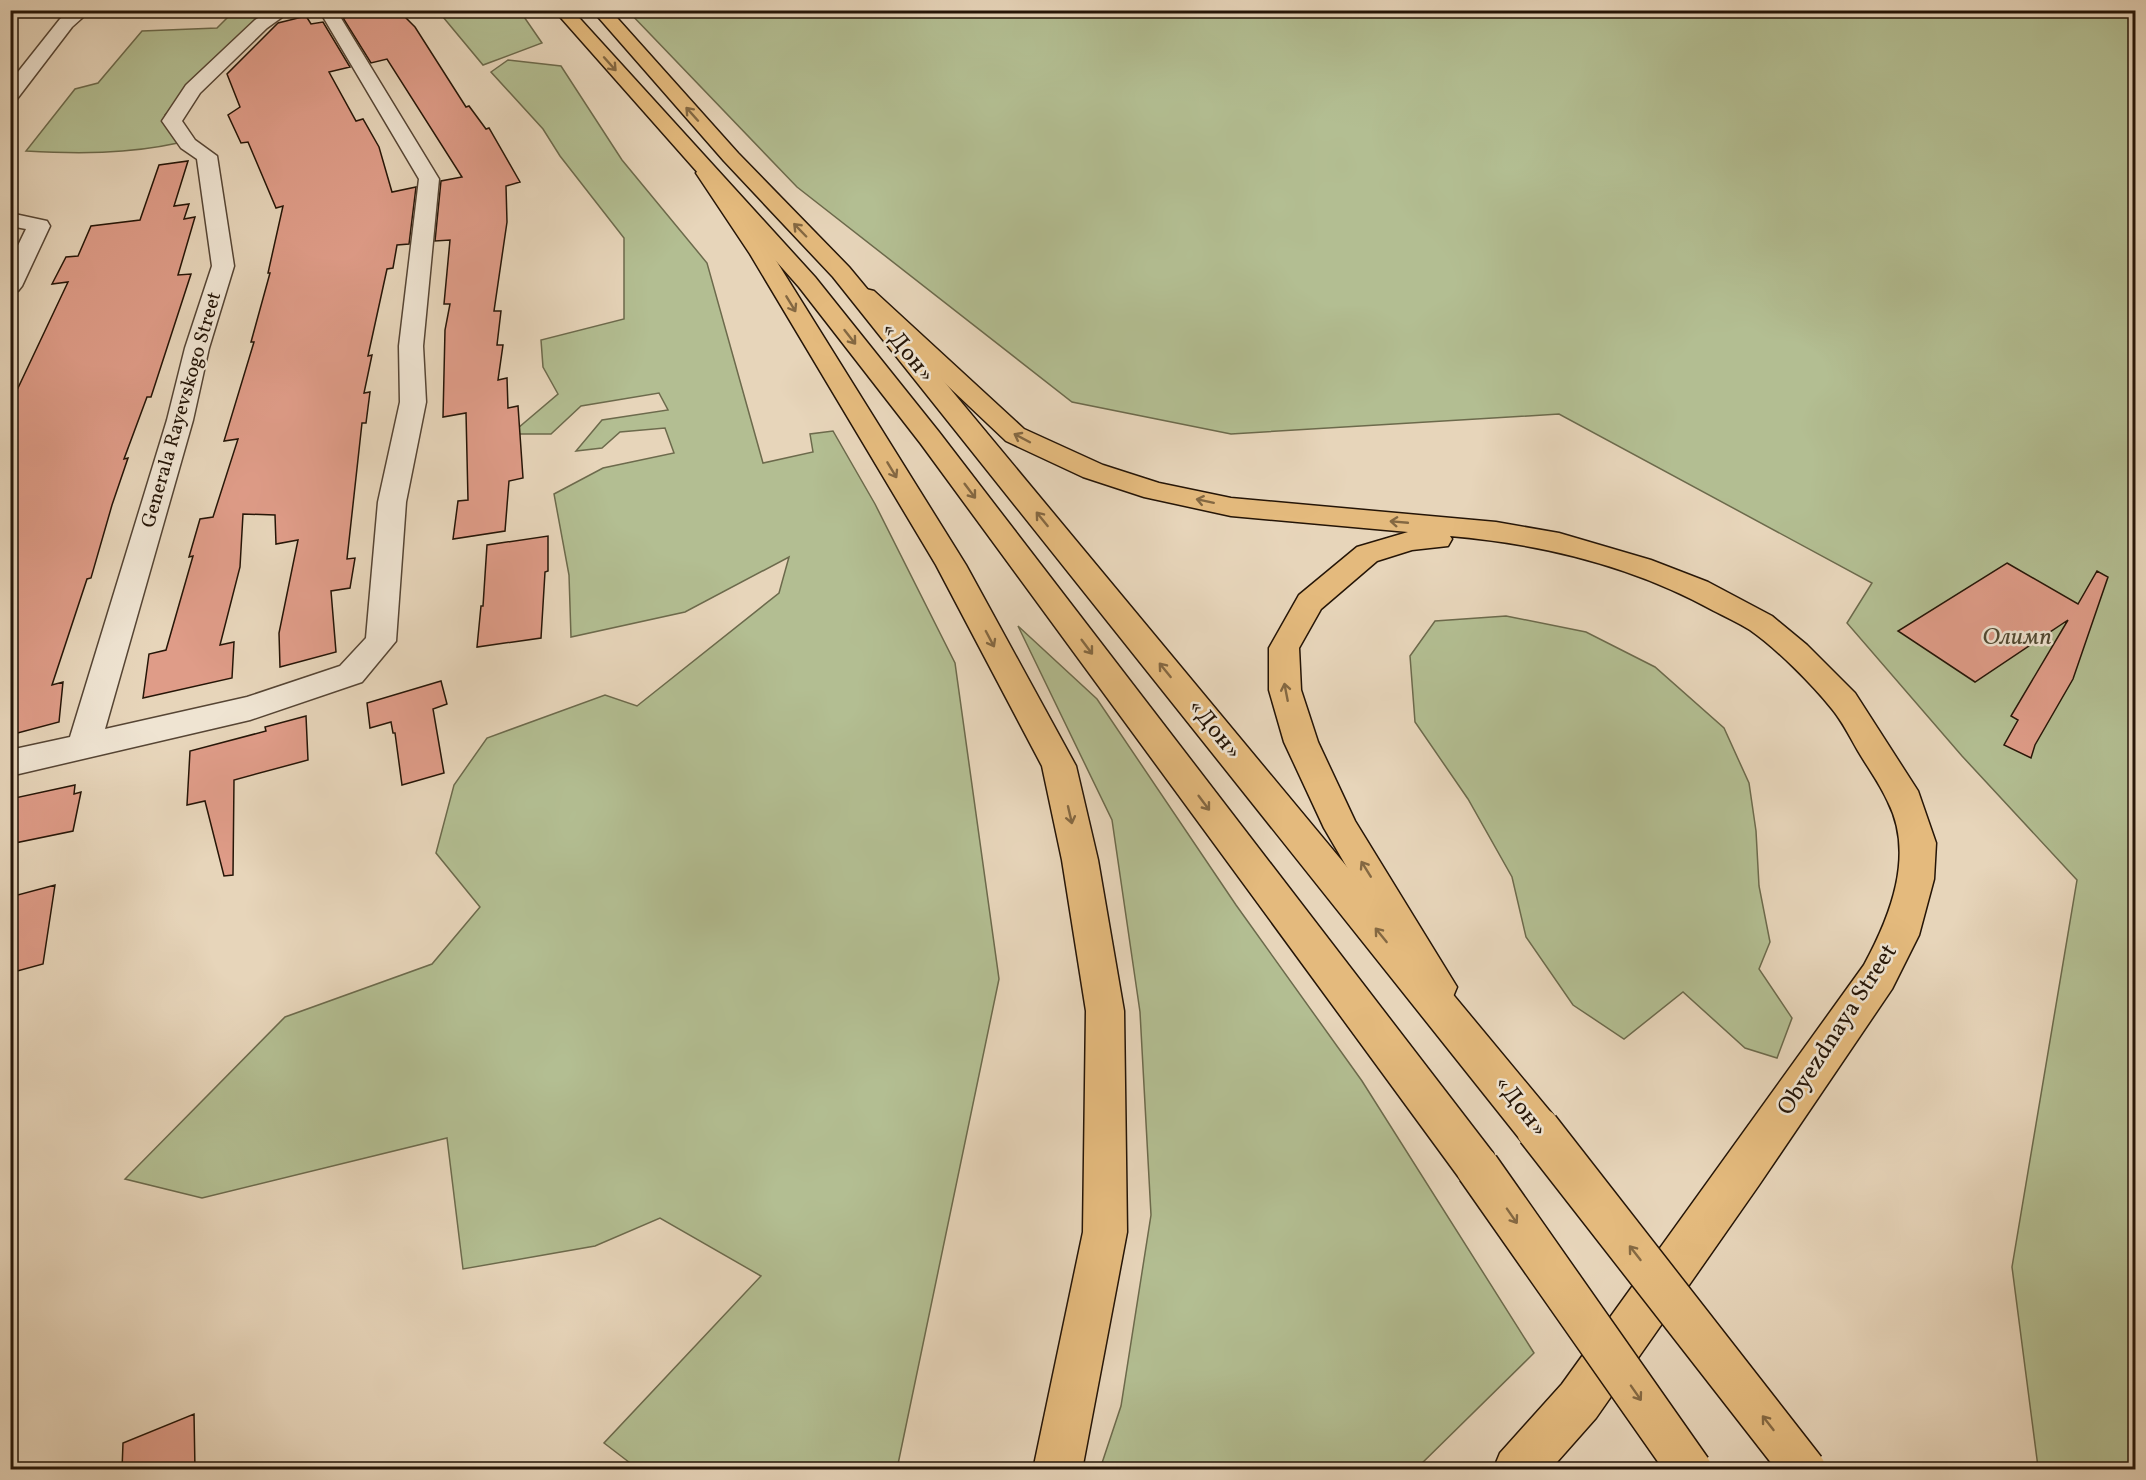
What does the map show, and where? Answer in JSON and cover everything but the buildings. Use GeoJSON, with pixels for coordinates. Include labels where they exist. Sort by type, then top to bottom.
{"type":"FeatureCollection","features":[{"type":"Feature","properties":{"kind":"main road","name":"«Дон»"},"geometry":{"type":"LineString","coordinates":[[562,10],[807,282],[930,438],[1478,1168],[1690,1470]]}},
{"type":"Feature","properties":{"kind":"main road","name":"«Дон»"},"geometry":{"type":"LineString","coordinates":[[600,10],[731,157],[841,272],[1538,1129],[1804,1470]]}},
{"type":"Feature","properties":{"kind":"main road"},"geometry":{"type":"LineString","coordinates":[[702,166],[761,254],[951,565],[1059,766],[1080,860],[1105,1011],[1105,1232],[1057,1470]]}},
{"type":"Feature","properties":{"kind":"main road"},"geometry":{"type":"LineString","coordinates":[[841,272],[1015,435],[1092,471],[1154,491],[1231,507],[1496,531],[1559,542],[1641,567]]}},
{"type":"Feature","properties":{"kind":"main road"},"geometry":{"type":"LineString","coordinates":[[1484,1062],[1341,828],[1301,742],[1288,701],[1285,690],[1284,648],[1310,602],[1338,576],[1367,554],[1410,541],[1467,537],[1520,540],[1567,548],[1641,567]]}},
{"type":"Feature","properties":{"kind":"main road","name":"Obyezdnaya Street"},"geometry":{"type":"LineString","coordinates":[[1517,1470],[1579,1401],[1878,977],[1900,935],[1916,879],[1918,843],[1906,801],[1844,701],[1796,653],[1761,623],[1698,589],[1641,567]]}},
{"type":"Feature","properties":{"kind":"street"},"geometry":{"type":"LineString","coordinates":[[10,95],[66,23],[83,10]]}},
{"type":"Feature","properties":{"kind":"street","name":"Generala Rayevskogo Street"},"geometry":{"type":"LineString","coordinates":[[84,745],[180,420],[197,348],[223,266],[207,156],[188,144],[172,121],[193,89],[261,24],[284,10]]}},
{"type":"Feature","properties":{"kind":"street"},"geometry":{"type":"LineString","coordinates":[[10,763],[250,708],[351,674],[381,641],[392,502],[414,402],[411,346],[429,178],[327,10]]}},
{"type":"Feature","properties":{"kind":"street"},"geometry":{"type":"LineString","coordinates":[[10,219],[39,226],[10,286]]}},
{"type":"Feature","properties":{"kind":"green space"},"geometry":{"type":"Polygon","coordinates":[[[234,11],[274,11],[252,23],[165,115],[178,143],[102,152],[26,151],[75,89],[98,83],[142,31],[217,28],[234,11]]]}},
{"type":"Feature","properties":{"kind":"green space"},"geometry":{"type":"Polygon","coordinates":[[[438,11],[520,11],[542,43],[483,65],[438,11]]]}},
{"type":"Feature","properties":{"kind":"green space","name":"Олимп"},"geometry":{"type":"Polygon","coordinates":[[[628,11],[2135,11],[2135,1469],[2033,1469],[2038,1467],[2012,1267],[2077,880],[1962,756],[1847,623],[1872,583],[1559,414],[1231,434],[1072,402],[797,187],[628,11]]]}},
{"type":"Feature","properties":{"kind":"green space"},"geometry":{"type":"Polygon","coordinates":[[[508,60],[561,66],[622,160],[707,263],[763,463],[813,452],[810,434],[833,431],[875,504],[955,663],[999,979],[897,1469],[638,1469],[604,1443],[761,1276],[660,1218],[595,1246],[463,1269],[447,1138],[202,1198],[125,1179],[285,1017],[432,964],[480,907],[436,853],[454,785],[487,738],[605,695],[637,706],[779,593],[789,557],[685,612],[571,637],[569,575],[554,494],[603,468],[674,453],[665,428],[620,432],[602,448],[576,451],[602,420],[668,410],[659,393],[581,406],[551,434],[511,434],[558,394],[543,367],[541,340],[624,319],[624,238],[560,156],[543,129],[491,72],[508,60]]]}},
{"type":"Feature","properties":{"kind":"green space"},"geometry":{"type":"Polygon","coordinates":[[[1506,616],[1586,632],[1655,667],[1724,728],[1749,783],[1756,831],[1759,886],[1770,942],[1759,969],[1792,1018],[1777,1058],[1745,1048],[1683,992],[1624,1039],[1573,1005],[1526,937],[1512,877],[1468,799],[1415,722],[1410,656],[1435,621],[1506,616]]]}},
{"type":"Feature","properties":{"kind":"green space"},"geometry":{"type":"Polygon","coordinates":[[[1018,626],[1097,699],[1236,905],[1362,1081],[1534,1353],[1416,1469],[1100,1469],[1121,1406],[1151,1215],[1140,1012],[1112,820],[1018,626]]]}}]}
